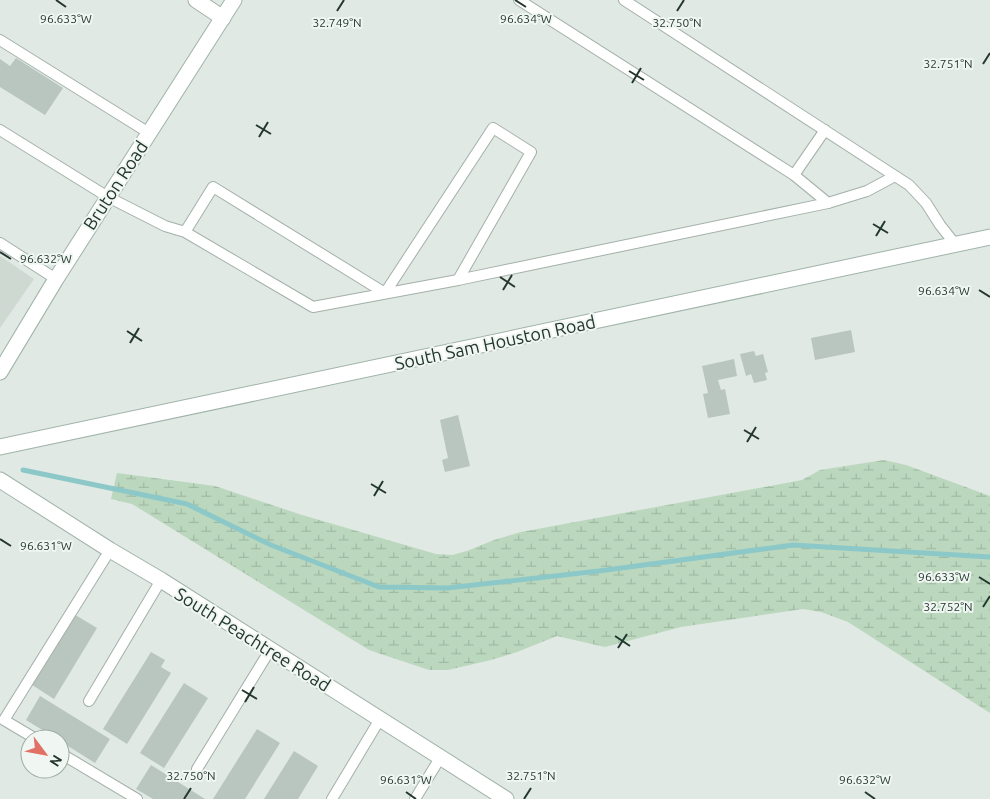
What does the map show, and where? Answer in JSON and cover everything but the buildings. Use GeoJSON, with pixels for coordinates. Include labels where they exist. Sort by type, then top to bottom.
{"type":"FeatureCollection","features":[{"type":"Feature","properties":{"kind":"main road"},"geometry":{"type":"LineString","coordinates":[[196,0],[223,18]]}},
{"type":"Feature","properties":{"kind":"main road","name":"Bruton Road"},"geometry":{"type":"LineString","coordinates":[[0,372],[56,279],[234,0]]}},
{"type":"Feature","properties":{"kind":"main road","name":"South Sam Houston Road"},"geometry":{"type":"LineString","coordinates":[[0,446],[990,237]]}},
{"type":"Feature","properties":{"kind":"main road","name":"South Peachtree Road"},"geometry":{"type":"LineString","coordinates":[[0,480],[506,799]]}},
{"type":"Feature","properties":{"kind":"lane"},"geometry":{"type":"LineString","coordinates":[[519,0],[794,175],[828,203]]}},
{"type":"Feature","properties":{"kind":"lane"},"geometry":{"type":"LineString","coordinates":[[624,0],[909,185],[926,203],[955,244]]}},
{"type":"Feature","properties":{"kind":"lane"},"geometry":{"type":"LineString","coordinates":[[0,40],[149,133]]}},
{"type":"Feature","properties":{"kind":"lane"},"geometry":{"type":"LineString","coordinates":[[385,293],[493,128],[531,152],[458,280]]}},
{"type":"Feature","properties":{"kind":"lane"},"geometry":{"type":"LineString","coordinates":[[0,130],[108,197],[165,226],[185,232],[313,307],[458,280],[828,203],[867,190],[895,176]]}},
{"type":"Feature","properties":{"kind":"lane"},"geometry":{"type":"LineString","coordinates":[[794,175],[825,130]]}},
{"type":"Feature","properties":{"kind":"lane"},"geometry":{"type":"LineString","coordinates":[[185,232],[212,187],[385,293]]}},
{"type":"Feature","properties":{"kind":"lane"},"geometry":{"type":"LineString","coordinates":[[0,243],[56,279]]}},
{"type":"Feature","properties":{"kind":"lane"},"geometry":{"type":"LineString","coordinates":[[20,730],[4,720],[110,550]]}},
{"type":"Feature","properties":{"kind":"lane"},"geometry":{"type":"LineString","coordinates":[[89,701],[161,580]]}},
{"type":"Feature","properties":{"kind":"lane"},"geometry":{"type":"LineString","coordinates":[[197,769],[270,650]]}},
{"type":"Feature","properties":{"kind":"lane"},"geometry":{"type":"LineString","coordinates":[[332,799],[380,719]]}},
{"type":"Feature","properties":{"kind":"lane"},"geometry":{"type":"LineString","coordinates":[[415,799],[440,758]]}},
{"type":"Feature","properties":{"kind":"lane"},"geometry":{"type":"LineString","coordinates":[[70,759],[137,799]]}},
{"type":"Feature","properties":{"kind":"shaded area"},"geometry":{"type":"Polygon","coordinates":[[[0,256],[34,279],[0,328],[0,256]]]}},
{"type":"Feature","properties":{"kind":"green space"},"geometry":{"type":"Polygon","coordinates":[[[884,460],[906,465],[990,496],[990,713],[848,622],[821,612],[803,609],[681,627],[605,647],[557,636],[491,660],[448,670],[429,670],[369,650],[132,504],[111,499],[117,473],[215,486],[302,515],[436,554],[452,555],[521,532],[802,480],[820,470],[884,460]]]}},
{"type":"Feature","properties":{"kind":"waterway"},"geometry":{"type":"LineString","coordinates":[[23,470],[187,504],[271,545],[379,587],[447,588],[599,571],[793,545],[990,557]]}}]}
